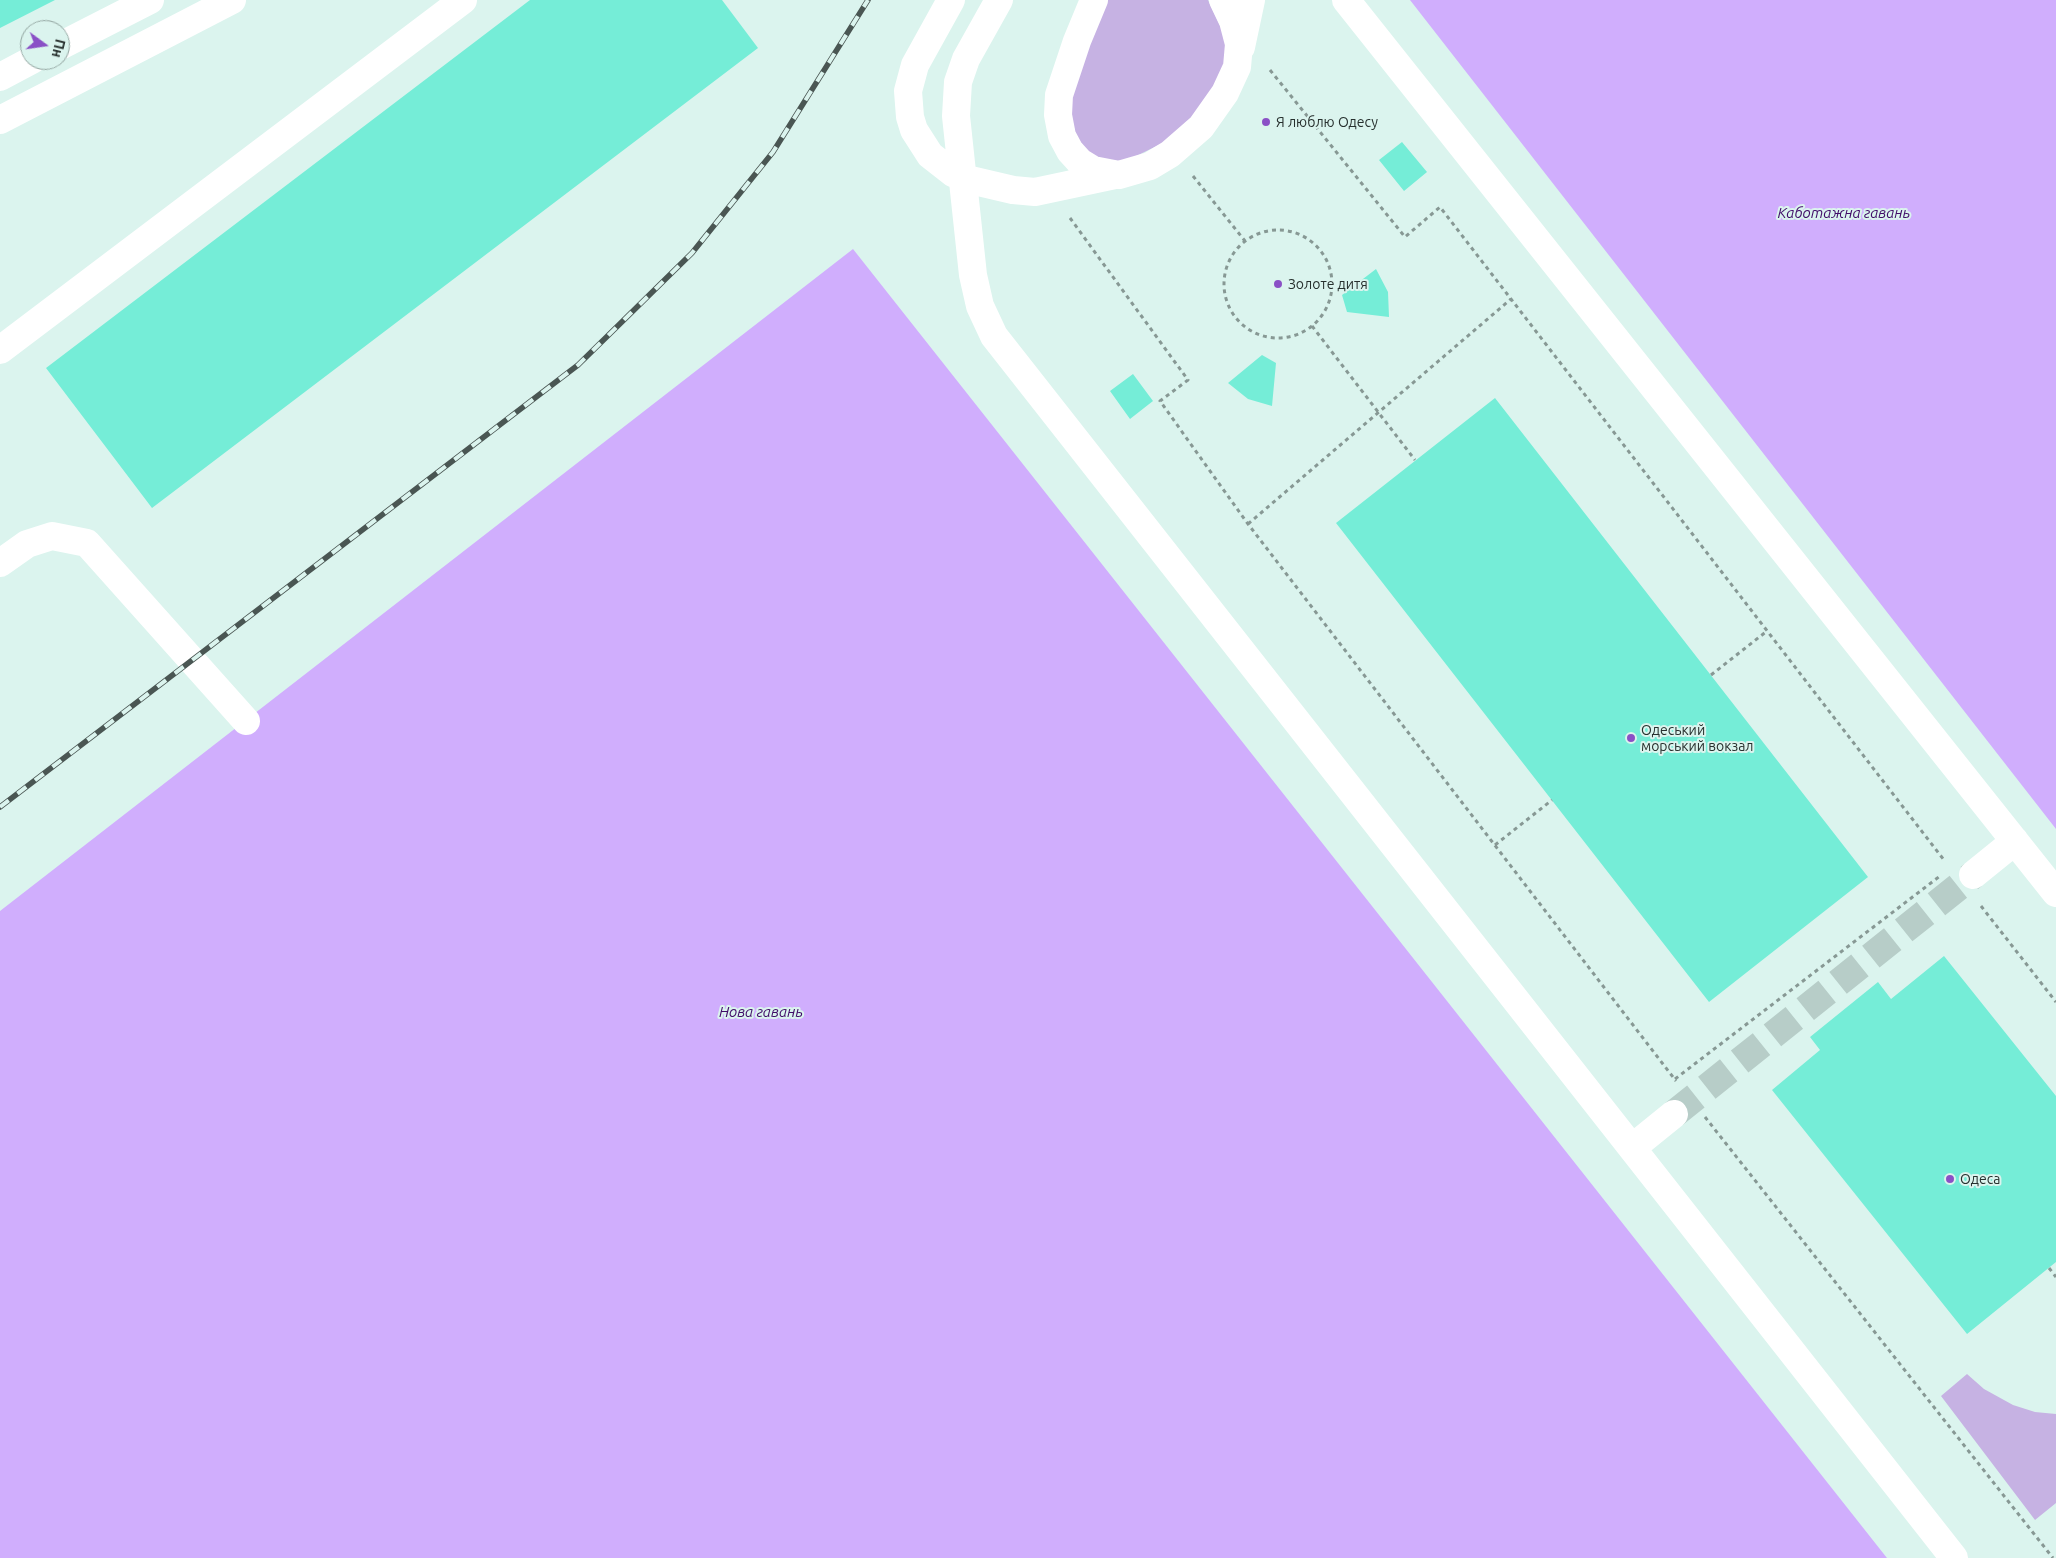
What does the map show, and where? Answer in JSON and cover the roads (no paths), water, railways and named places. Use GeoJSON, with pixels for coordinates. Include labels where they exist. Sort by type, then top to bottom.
{"type":"FeatureCollection","features":[{"type":"Feature","properties":{"kind":"street"},"geometry":{"type":"LineString","coordinates":[[70,41],[150,0]]}},
{"type":"Feature","properties":{"kind":"street"},"geometry":{"type":"LineString","coordinates":[[0,120],[232,0]]}},
{"type":"Feature","properties":{"kind":"street"},"geometry":{"type":"LineString","coordinates":[[0,350],[463,0]]}},
{"type":"Feature","properties":{"kind":"street"},"geometry":{"type":"LineString","coordinates":[[951,0],[922,51],[911,78],[908,104],[914,130],[930,155],[953,173],[978,183],[1035,192],[1150,166],[1170,154],[1194,134],[1214,110],[1233,79],[1251,0]]}},
{"type":"Feature","properties":{"kind":"street"},"geometry":{"type":"LineString","coordinates":[[999,0],[966,59],[958,82],[956,116],[973,275],[980,306],[994,336],[1954,1558]]}},
{"type":"Feature","properties":{"kind":"street"},"geometry":{"type":"LineString","coordinates":[[1094,0],[1077,41],[1059,95],[1058,115],[1062,136],[1070,152],[1080,162],[1093,170],[1119,174]]}},
{"type":"Feature","properties":{"kind":"street"},"geometry":{"type":"LineString","coordinates":[[1223,0],[1236,31],[1239,56]]}},
{"type":"Feature","properties":{"kind":"street"},"geometry":{"type":"LineString","coordinates":[[1346,0],[2056,893]]}},
{"type":"Feature","properties":{"kind":"street"},"geometry":{"type":"LineString","coordinates":[[0,76],[20,66]]}},
{"type":"Feature","properties":{"kind":"street"},"geometry":{"type":"LineString","coordinates":[[0,563],[27,544],[52,536],[88,543],[246,721]]}},
{"type":"Feature","properties":{"kind":"street"},"geometry":{"type":"LineString","coordinates":[[1973,875],[2015,841]]}},
{"type":"Feature","properties":{"kind":"street"},"geometry":{"type":"LineString","coordinates":[[1632,1148],[1674,1114]]}},
{"type":"Feature","properties":{"kind":"water","name":"Каботажна гавань"},"geometry":{"type":"Polygon","coordinates":[[[1410,0],[2056,0],[2056,829],[1410,0]]]}},
{"type":"Feature","properties":{"kind":"water","name":"Нова гавань"},"geometry":{"type":"Polygon","coordinates":[[[853,249],[1887,1558],[0,1558],[0,911],[853,249]]]}},
{"type":"Feature","properties":{"kind":"tunnel"},"geometry":{"type":"LineString","coordinates":[[1674,1114],[1973,875]]}},
{"type":"Feature","properties":{"kind":"railway"},"geometry":{"type":"LineString","coordinates":[[0,807],[578,365],[692,253],[773,152],[868,0]]}},
{"type":"Feature","properties":{"kind":"place","name":"Я люблю Одесу"},"geometry":{"type":"Point","coordinates":[1266,122]}},
{"type":"Feature","properties":{"kind":"place","name":"Золоте дитя"},"geometry":{"type":"Point","coordinates":[1278,284]}},
{"type":"Feature","properties":{"kind":"place","name":"Одеський морський вокзал"},"geometry":{"type":"Point","coordinates":[1631,738]}},
{"type":"Feature","properties":{"kind":"place","name":"Одеса"},"geometry":{"type":"Point","coordinates":[1950,1179]}}]}
